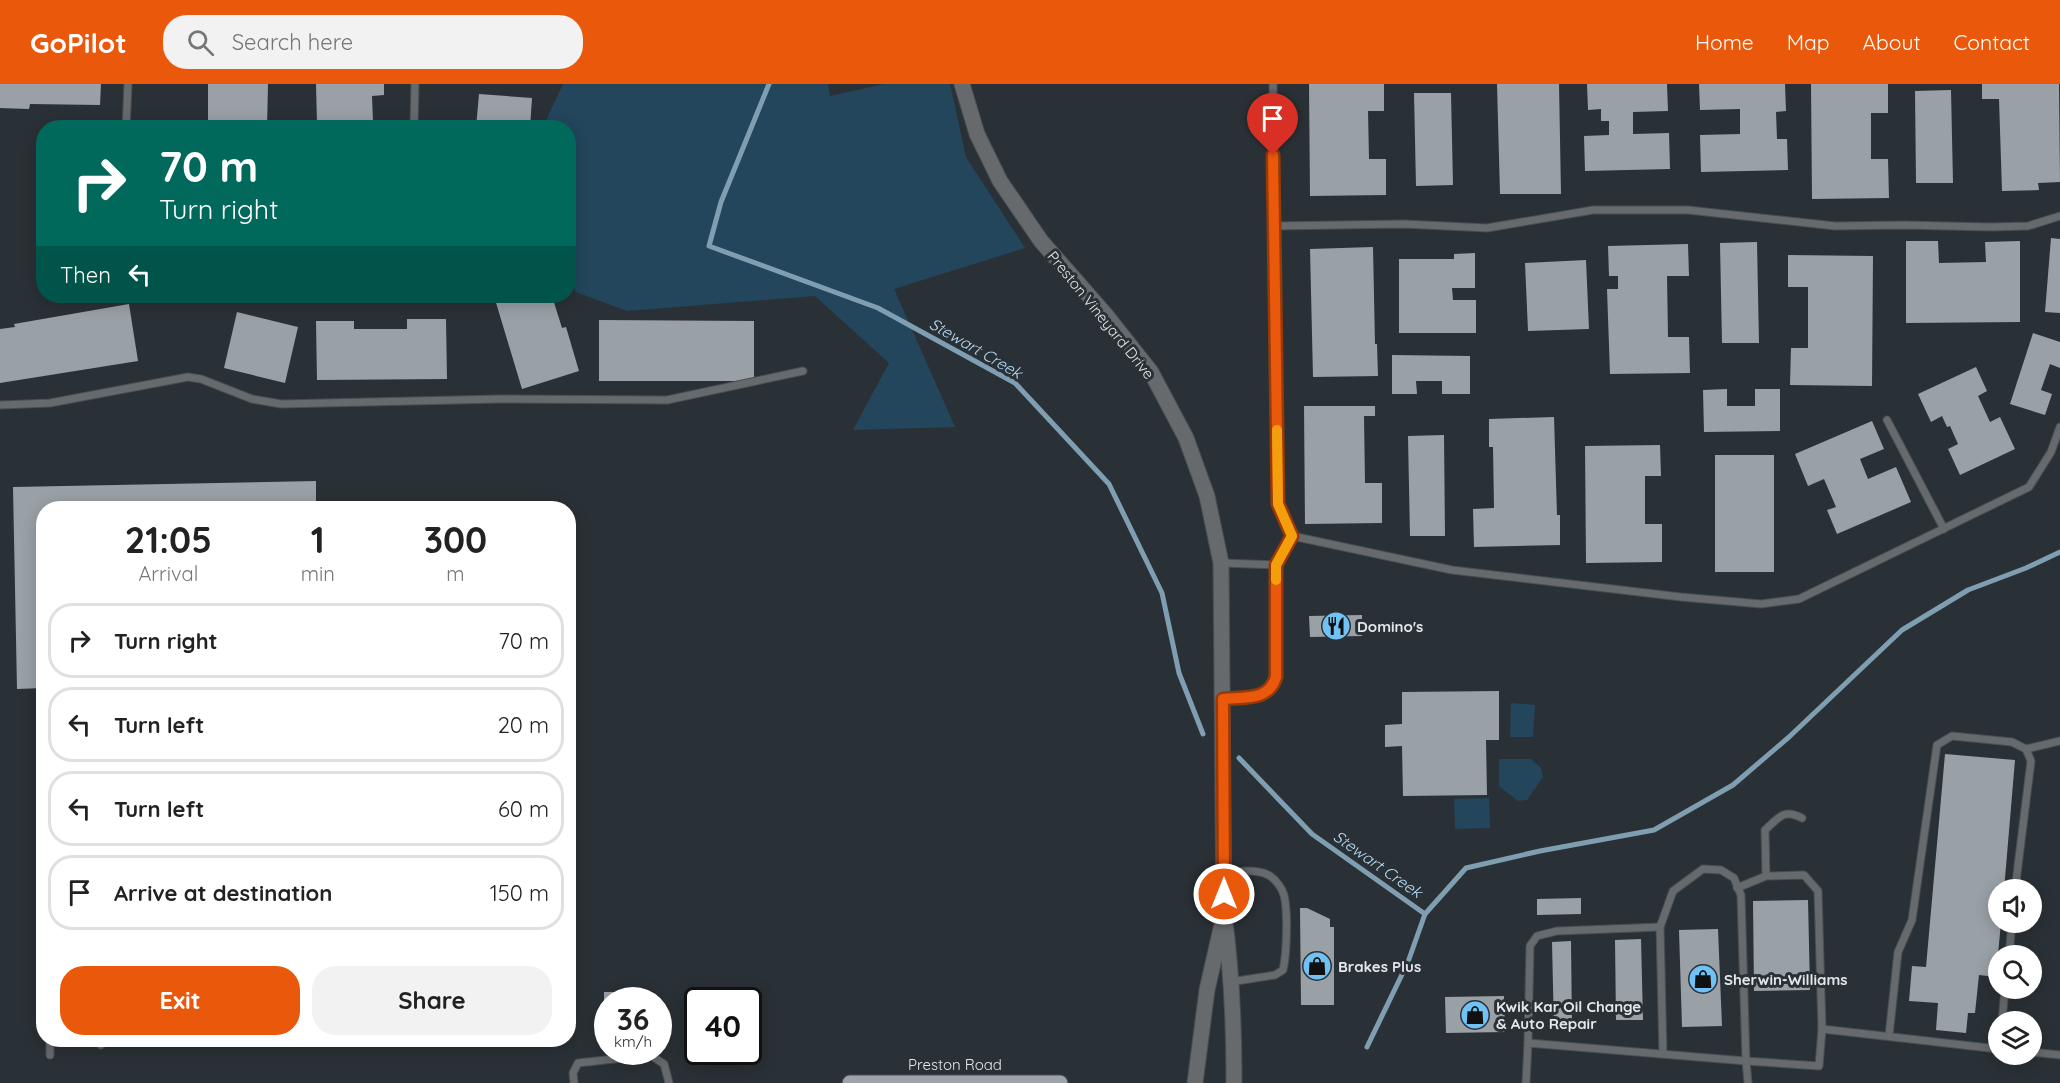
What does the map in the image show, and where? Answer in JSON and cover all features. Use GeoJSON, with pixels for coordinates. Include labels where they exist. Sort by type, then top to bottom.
{"type":"FeatureCollection","features":[{"type":"Feature","properties":{"kind":"main road","name":"Preston Road"},"geometry":{"type":"LineString","coordinates":[[850,1083],[1059,1083]]}},
{"type":"Feature","properties":{"kind":"street","name":"Preston Vineyard Drive"},"geometry":{"type":"LineString","coordinates":[[962,84],[969,111],[987,158],[1016,207],[1041,241],[1105,314],[1151,372],[1186,438],[1207,496],[1221,563],[1224,915],[1231,961],[1234,1083]]}},
{"type":"Feature","properties":{"kind":"street","name":"Preston Vineyard Drive"},"geometry":{"type":"LineString","coordinates":[[1195,1083],[1207,990],[1224,915]]}},
{"type":"Feature","properties":{"kind":"lane"},"geometry":{"type":"LineString","coordinates":[[126,120],[128,84]]}},
{"type":"Feature","properties":{"kind":"lane"},"geometry":{"type":"LineString","coordinates":[[414,120],[415,84]]}},
{"type":"Feature","properties":{"kind":"lane"},"geometry":{"type":"LineString","coordinates":[[1273,84],[1278,504],[1292,536]]}},
{"type":"Feature","properties":{"kind":"lane"},"geometry":{"type":"LineString","coordinates":[[1274,226],[1404,224],[1487,228],[1593,210],[1699,210],[1776,221],[1835,226],[2028,226],[2060,216]]}},
{"type":"Feature","properties":{"kind":"lane"},"geometry":{"type":"LineString","coordinates":[[0,405],[50,403],[188,377],[201,379],[252,399],[282,404],[499,399],[667,400],[803,371]]}},
{"type":"Feature","properties":{"kind":"lane"},"geometry":{"type":"LineString","coordinates":[[1887,420],[1944,529]]}},
{"type":"Feature","properties":{"kind":"lane"},"geometry":{"type":"LineString","coordinates":[[1292,536],[1452,570],[1761,604],[1799,598],[2029,487],[2051,452],[2060,427]]}},
{"type":"Feature","properties":{"kind":"lane"},"geometry":{"type":"LineString","coordinates":[[1223,699],[1263,695],[1273,688],[1276,677],[1276,565],[1292,536]]}},
{"type":"Feature","properties":{"kind":"lane"},"geometry":{"type":"LineString","coordinates":[[1221,563],[1276,565]]}},
{"type":"Feature","properties":{"kind":"lane"},"geometry":{"type":"LineString","coordinates":[[1889,1036],[1898,952],[1912,920],[1936,745],[1952,736],[2012,742],[2026,749],[2031,760],[2016,879]]}},
{"type":"Feature","properties":{"kind":"lane"},"geometry":{"type":"LineString","coordinates":[[2026,749],[2060,741]]}},
{"type":"Feature","properties":{"kind":"lane"},"geometry":{"type":"LineString","coordinates":[[1766,876],[1765,830],[1783,814],[1792,813],[1802,818]]}},
{"type":"Feature","properties":{"kind":"lane"},"geometry":{"type":"LineString","coordinates":[[1663,1054],[1659,927],[1673,891],[1702,869],[1721,870],[1734,878],[1741,895],[1748,1083]]}},
{"type":"Feature","properties":{"kind":"lane"},"geometry":{"type":"LineString","coordinates":[[1224,872],[1250,871],[1269,876],[1283,894],[1285,909],[1286,960],[1283,970],[1275,975],[1230,982]]}},
{"type":"Feature","properties":{"kind":"lane"},"geometry":{"type":"LineString","coordinates":[[1528,1043],[1818,1066],[1822,1029],[1818,891],[1803,875],[1766,876],[1737,888]]}},
{"type":"Feature","properties":{"kind":"lane"},"geometry":{"type":"LineString","coordinates":[[1526,1083],[1530,946],[1537,936],[1557,931],[1659,927]]}},
{"type":"Feature","properties":{"kind":"lane"},"geometry":{"type":"LineString","coordinates":[[1822,1029],[1988,1048]]}},
{"type":"Feature","properties":{"kind":"lane"},"geometry":{"type":"LineString","coordinates":[[50,1047],[50,1055]]}},
{"type":"Feature","properties":{"kind":"lane"},"geometry":{"type":"LineString","coordinates":[[2042,1053],[2060,1055]]}},
{"type":"Feature","properties":{"kind":"lane"},"geometry":{"type":"LineString","coordinates":[[574,1083],[573,1072],[578,1063],[650,1056],[664,1064],[669,1083]]}},
{"type":"Feature","properties":{"kind":"shaded area"},"geometry":{"type":"Polygon","coordinates":[[[563,84],[828,84],[830,96],[884,84],[950,84],[966,157],[1025,248],[894,289],[955,427],[853,430],[889,363],[815,296],[627,311],[576,292],[576,120],[546,120],[563,84]]]}},
{"type":"Feature","properties":{"kind":"shaded area"},"geometry":{"type":"Polygon","coordinates":[[[1511,703],[1535,705],[1533,737],[1510,737],[1511,703]]]}},
{"type":"Feature","properties":{"kind":"shaded area"},"geometry":{"type":"Polygon","coordinates":[[[1499,759],[1531,759],[1541,768],[1543,777],[1527,800],[1518,801],[1499,786],[1499,759]]]}},
{"type":"Feature","properties":{"kind":"shaded area"},"geometry":{"type":"Polygon","coordinates":[[[1489,798],[1490,828],[1455,829],[1454,799],[1489,798]]]}},
{"type":"Feature","properties":{"kind":"building"},"geometry":{"type":"Polygon","coordinates":[[[0,84],[101,84],[100,105],[30,104],[29,109],[0,108],[0,84]]]}},
{"type":"Feature","properties":{"kind":"building"},"geometry":{"type":"Polygon","coordinates":[[[208,84],[268,84],[267,120],[208,120],[208,84]]]}},
{"type":"Feature","properties":{"kind":"building"},"geometry":{"type":"Polygon","coordinates":[[[316,84],[384,84],[384,95],[372,96],[373,120],[317,120],[316,84]]]}},
{"type":"Feature","properties":{"kind":"building"},"geometry":{"type":"Polygon","coordinates":[[[1309,84],[1384,84],[1384,111],[1368,111],[1369,159],[1386,159],[1386,195],[1310,196],[1309,84]]]}},
{"type":"Feature","properties":{"kind":"building"},"geometry":{"type":"Polygon","coordinates":[[[1497,84],[1559,84],[1561,194],[1500,194],[1497,84]]]}},
{"type":"Feature","properties":{"kind":"building"},"geometry":{"type":"Polygon","coordinates":[[[1587,84],[1667,84],[1668,111],[1633,112],[1633,134],[1669,133],[1670,169],[1585,171],[1584,136],[1609,135],[1609,121],[1601,121],[1601,109],[1588,110],[1587,84]]]}},
{"type":"Feature","properties":{"kind":"building"},"geometry":{"type":"Polygon","coordinates":[[[1699,84],[1785,84],[1786,111],[1776,112],[1777,139],[1787,139],[1788,170],[1701,172],[1700,135],[1740,134],[1740,109],[1700,110],[1699,84]]]}},
{"type":"Feature","properties":{"kind":"building"},"geometry":{"type":"Polygon","coordinates":[[[1811,84],[1888,84],[1888,113],[1871,113],[1871,159],[1888,159],[1889,198],[1812,199],[1811,84]]]}},
{"type":"Feature","properties":{"kind":"building"},"geometry":{"type":"Polygon","coordinates":[[[1982,84],[2059,84],[2060,182],[2038,183],[2039,190],[2002,191],[1999,99],[1982,99],[1982,84]]]}},
{"type":"Feature","properties":{"kind":"building"},"geometry":{"type":"Polygon","coordinates":[[[1951,90],[1953,183],[1916,183],[1915,91],[1951,90]]]}},
{"type":"Feature","properties":{"kind":"building"},"geometry":{"type":"Polygon","coordinates":[[[1414,93],[1451,93],[1453,185],[1416,186],[1414,93]]]}},
{"type":"Feature","properties":{"kind":"building"},"geometry":{"type":"Polygon","coordinates":[[[479,94],[532,98],[531,120],[477,120],[479,94]]]}},
{"type":"Feature","properties":{"kind":"building"},"geometry":{"type":"Polygon","coordinates":[[[2051,238],[2060,239],[2060,313],[2045,312],[2051,238]]]}},
{"type":"Feature","properties":{"kind":"building"},"geometry":{"type":"Polygon","coordinates":[[[1906,241],[1938,241],[1939,263],[1986,262],[1985,242],[2020,241],[2020,322],[1906,323],[1906,241]]]}},
{"type":"Feature","properties":{"kind":"building"},"geometry":{"type":"Polygon","coordinates":[[[1757,242],[1759,343],[1722,343],[1720,243],[1757,242]]]}},
{"type":"Feature","properties":{"kind":"building"},"geometry":{"type":"Polygon","coordinates":[[[1688,244],[1689,276],[1667,276],[1668,337],[1689,337],[1690,373],[1610,374],[1607,289],[1618,289],[1618,276],[1609,276],[1608,246],[1688,244]]]}},
{"type":"Feature","properties":{"kind":"building"},"geometry":{"type":"Polygon","coordinates":[[[1373,247],[1378,376],[1313,377],[1310,249],[1373,247]]]}},
{"type":"Feature","properties":{"kind":"building"},"geometry":{"type":"Polygon","coordinates":[[[1475,253],[1475,288],[1452,288],[1453,300],[1476,300],[1476,333],[1399,333],[1399,259],[1454,259],[1454,254],[1475,253]]]}},
{"type":"Feature","properties":{"kind":"building"},"geometry":{"type":"Polygon","coordinates":[[[1788,255],[1873,256],[1872,386],[1790,385],[1791,348],[1808,348],[1808,287],[1788,287],[1788,255]]]}},
{"type":"Feature","properties":{"kind":"building"},"geometry":{"type":"Polygon","coordinates":[[[1586,260],[1589,329],[1528,331],[1525,263],[1586,260]]]}},
{"type":"Feature","properties":{"kind":"building"},"geometry":{"type":"Polygon","coordinates":[[[496,303],[554,303],[562,328],[566,327],[579,371],[522,389],[496,303]]]}},
{"type":"Feature","properties":{"kind":"building"},"geometry":{"type":"Polygon","coordinates":[[[129,304],[138,361],[0,383],[0,329],[15,327],[14,324],[129,304]]]}},
{"type":"Feature","properties":{"kind":"building"},"geometry":{"type":"Polygon","coordinates":[[[237,312],[298,327],[285,383],[224,368],[237,312]]]}},
{"type":"Feature","properties":{"kind":"building"},"geometry":{"type":"Polygon","coordinates":[[[407,319],[446,319],[447,379],[317,380],[316,321],[354,321],[354,329],[407,329],[407,319]]]}},
{"type":"Feature","properties":{"kind":"building"},"geometry":{"type":"Polygon","coordinates":[[[599,320],[754,321],[754,381],[599,381],[599,320]]]}},
{"type":"Feature","properties":{"kind":"building"},"geometry":{"type":"Polygon","coordinates":[[[2033,333],[2060,342],[2060,368],[2050,364],[2041,390],[2052,394],[2045,415],[2010,404],[2033,333]]]}},
{"type":"Feature","properties":{"kind":"building"},"geometry":{"type":"Polygon","coordinates":[[[1392,355],[1470,356],[1470,394],[1442,394],[1442,381],[1416,381],[1417,394],[1392,394],[1392,355]]]}},
{"type":"Feature","properties":{"kind":"building"},"geometry":{"type":"Polygon","coordinates":[[[1976,367],[1987,391],[1978,396],[1990,422],[2000,417],[2015,449],[1960,475],[1948,449],[1958,444],[1950,426],[1947,427],[1942,416],[1931,422],[1918,394],[1976,367]]]}},
{"type":"Feature","properties":{"kind":"building"},"geometry":{"type":"Polygon","coordinates":[[[1727,389],[1727,406],[1755,406],[1755,389],[1780,389],[1780,431],[1704,432],[1703,390],[1727,389]]]}},
{"type":"Feature","properties":{"kind":"building"},"geometry":{"type":"Polygon","coordinates":[[[1304,406],[1375,406],[1375,416],[1364,416],[1365,483],[1382,483],[1382,523],[1305,524],[1304,406]]]}},
{"type":"Feature","properties":{"kind":"building"},"geometry":{"type":"Polygon","coordinates":[[[1554,417],[1560,545],[1474,547],[1473,509],[1494,508],[1493,447],[1489,447],[1489,419],[1554,417]]]}},
{"type":"Feature","properties":{"kind":"building"},"geometry":{"type":"Polygon","coordinates":[[[1872,421],[1884,449],[1860,459],[1868,479],[1896,467],[1911,502],[1837,534],[1827,510],[1836,507],[1824,479],[1808,486],[1795,454],[1872,421]]]}},
{"type":"Feature","properties":{"kind":"building"},"geometry":{"type":"Polygon","coordinates":[[[1444,435],[1445,536],[1410,536],[1408,436],[1444,435]]]}},
{"type":"Feature","properties":{"kind":"building"},"geometry":{"type":"Polygon","coordinates":[[[1660,445],[1661,476],[1645,476],[1645,524],[1662,524],[1662,562],[1586,563],[1585,446],[1660,445]]]}},
{"type":"Feature","properties":{"kind":"building"},"geometry":{"type":"Polygon","coordinates":[[[1715,455],[1774,455],[1774,572],[1715,572],[1715,455]]]}},
{"type":"Feature","properties":{"kind":"building"},"geometry":{"type":"Polygon","coordinates":[[[316,481],[316,501],[36,501],[36,688],[17,689],[13,487],[316,481]]]}},
{"type":"Feature","properties":{"kind":"building","name":"Domino's"},"geometry":{"type":"Polygon","coordinates":[[[1362,615],[1362,636],[1310,637],[1309,616],[1362,615]]]}},
{"type":"Feature","properties":{"kind":"building"},"geometry":{"type":"Polygon","coordinates":[[[1499,691],[1499,740],[1486,740],[1487,795],[1403,796],[1402,746],[1385,747],[1385,725],[1402,724],[1402,692],[1499,691]]]}},
{"type":"Feature","properties":{"kind":"building"},"geometry":{"type":"Polygon","coordinates":[[[1945,754],[2015,760],[2005,879],[1988,879],[1988,933],[2000,933],[1999,945],[1988,945],[1988,976],[1979,975],[1975,1013],[1968,1013],[1966,1033],[1936,1030],[1938,1003],[1909,1001],[1912,966],[1926,967],[1945,754]]]}},
{"type":"Feature","properties":{"kind":"building"},"geometry":{"type":"Polygon","coordinates":[[[1581,898],[1581,914],[1537,915],[1537,899],[1581,898]]]}},
{"type":"Feature","properties":{"kind":"building"},"geometry":{"type":"Polygon","coordinates":[[[1808,900],[1810,990],[1754,991],[1753,901],[1808,900]]]}},
{"type":"Feature","properties":{"kind":"building","name":"Brakes Plus"},"geometry":{"type":"Polygon","coordinates":[[[1300,908],[1307,908],[1330,919],[1330,927],[1334,927],[1334,1005],[1301,1005],[1300,908]]]}},
{"type":"Feature","properties":{"kind":"building"},"geometry":{"type":"Polygon","coordinates":[[[1718,929],[1722,1026],[1682,1027],[1679,930],[1718,929]]]}},
{"type":"Feature","properties":{"kind":"building"},"geometry":{"type":"Polygon","coordinates":[[[1641,939],[1643,1020],[1616,1020],[1615,940],[1641,939]]]}},
{"type":"Feature","properties":{"kind":"building"},"geometry":{"type":"Polygon","coordinates":[[[1571,941],[1572,1030],[1554,1030],[1552,942],[1571,941]]]}},
{"type":"Feature","properties":{"kind":"building"},"geometry":{"type":"Polygon","coordinates":[[[1504,996],[1505,1032],[1446,1033],[1445,997],[1504,996]]]}},
{"type":"Feature","properties":{"kind":"waterway","name":"Stewart Creek"},"geometry":{"type":"LineString","coordinates":[[769,84],[721,202],[709,246],[878,308],[1015,383],[1109,484],[1162,593],[1179,673],[1203,734]]}},
{"type":"Feature","properties":{"kind":"waterway"},"geometry":{"type":"LineString","coordinates":[[1367,1047],[1408,962],[1425,914],[1466,868],[1540,851],[1654,830],[1733,785],[1789,737],[1902,630],[1968,590],[2026,568],[2060,552]]}},
{"type":"Feature","properties":{"kind":"waterway","name":"Stewart Creek"},"geometry":{"type":"LineString","coordinates":[[1239,758],[1312,834],[1425,914]]}},
{"type":"Feature","properties":{"kind":"slow traffic"},"geometry":{"type":"LineString","coordinates":[[1276,580],[1276,565],[1292,536],[1278,504],[1277,430]]}},
{"type":"Feature","properties":{"kind":"place","name":"Domino's"},"geometry":{"type":"Point","coordinates":[1336,626]}},
{"type":"Feature","properties":{"kind":"place","name":"Brakes Plus"},"geometry":{"type":"Point","coordinates":[1317,966]}},
{"type":"Feature","properties":{"kind":"place","name":"Sherwin-Williams"},"geometry":{"type":"Point","coordinates":[1703,979]}},
{"type":"Feature","properties":{"kind":"place","name":"Kwik Kar Oil Change & Auto Repair"},"geometry":{"type":"Point","coordinates":[1475,1015]}},
{"type":"Feature","properties":{"kind":"route"},"geometry":{"type":"LineString","coordinates":[[1224,894],[1223,699],[1263,695],[1273,688],[1276,677],[1276,565],[1292,536],[1278,504],[1273,155]]}}]}
